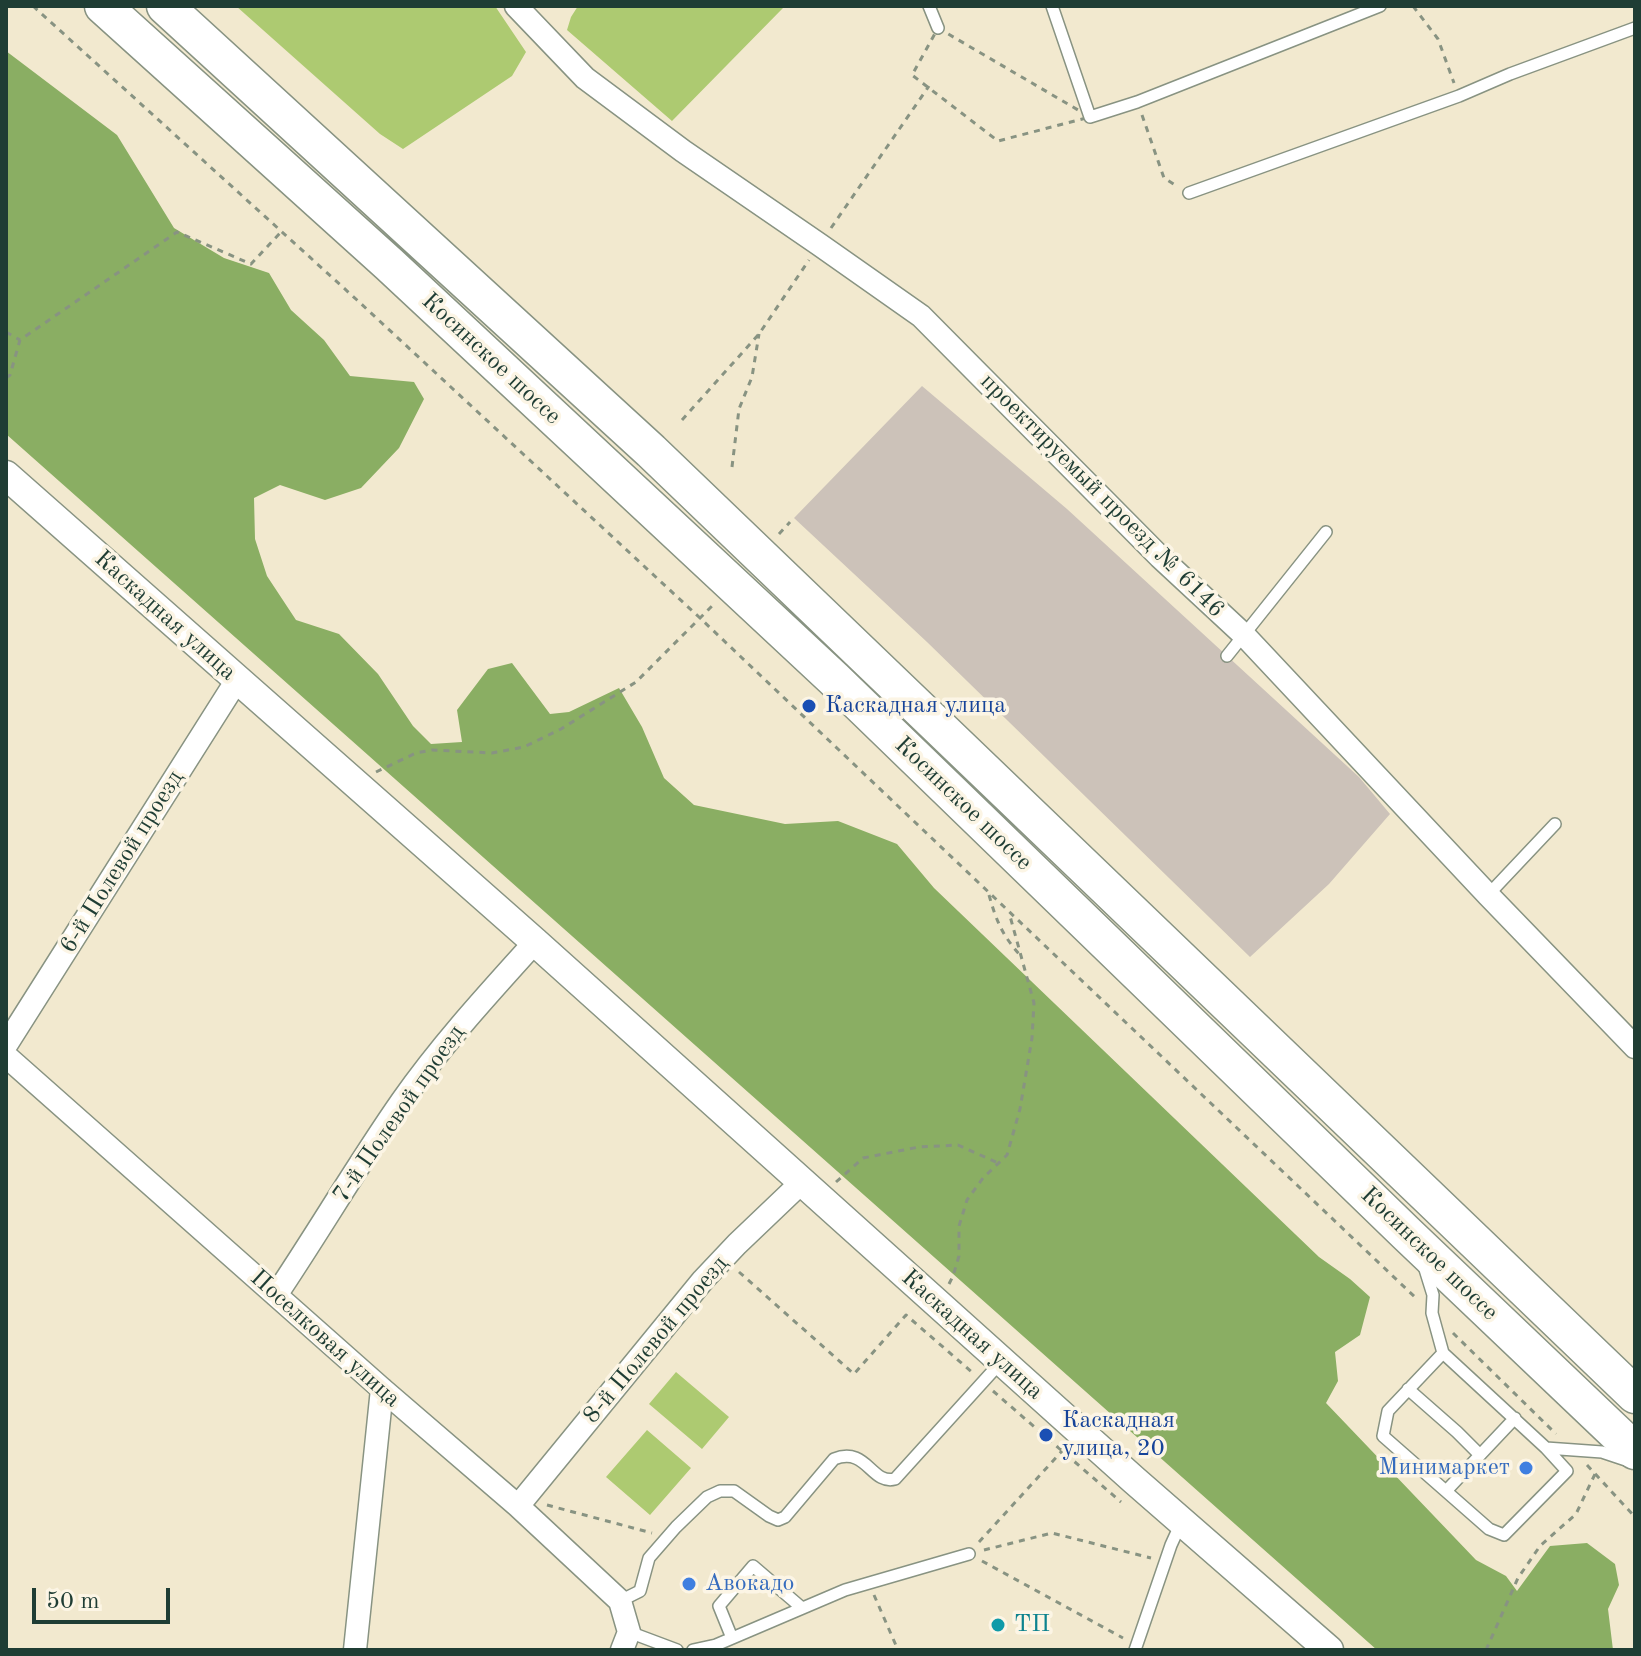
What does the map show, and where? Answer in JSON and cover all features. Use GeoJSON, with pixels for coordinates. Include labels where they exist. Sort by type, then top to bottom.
{"type":"FeatureCollection","features":[{"type":"Feature","properties":{"kind":"highway","name":"Косинское шоссе"},"geometry":{"type":"LineString","coordinates":[[103,6],[389,264],[823,669],[1635,1451]]}},
{"type":"Feature","properties":{"kind":"highway","name":"Косинское шоссе"},"geometry":{"type":"LineString","coordinates":[[165,6],[651,451],[1635,1395]]}},
{"type":"Feature","properties":{"kind":"street","name":"проектируемый проезд № 6146"},"geometry":{"type":"LineString","coordinates":[[525,12],[585,78],[683,151],[921,316],[1160,557],[1244,635],[1635,1047]]}},
{"type":"Feature","properties":{"kind":"street","name":"Каскадная улица"},"geometry":{"type":"LineString","coordinates":[[6,475],[535,942],[816,1185],[992,1372],[1182,1521],[1329,1650]]}},
{"type":"Feature","properties":{"kind":"street","name":"6-й Полевой проезд"},"geometry":{"type":"LineString","coordinates":[[6,1045],[237,680]]}},
{"type":"Feature","properties":{"kind":"street","name":"7-й Полевой проезд"},"geometry":{"type":"LineString","coordinates":[[276,1295],[434,1057],[535,942]]}},
{"type":"Feature","properties":{"kind":"street","name":"Поселковая улица"},"geometry":{"type":"LineString","coordinates":[[6,1056],[382,1389],[521,1503],[620,1601]]}},
{"type":"Feature","properties":{"kind":"street","name":"8-й Полевой проезд"},"geometry":{"type":"LineString","coordinates":[[521,1503],[703,1280],[724,1258],[816,1185]]}},
{"type":"Feature","properties":{"kind":"street"},"geometry":{"type":"LineString","coordinates":[[355,1650],[382,1389]]}},
{"type":"Feature","properties":{"kind":"street"},"geometry":{"type":"LineString","coordinates":[[620,1601],[637,1643]]}},
{"type":"Feature","properties":{"kind":"lane"},"geometry":{"type":"LineString","coordinates":[[929,6],[938,28]]}},
{"type":"Feature","properties":{"kind":"lane"},"geometry":{"type":"LineString","coordinates":[[1052,6],[1090,117],[1137,102],[1380,6]]}},
{"type":"Feature","properties":{"kind":"lane"},"geometry":{"type":"LineString","coordinates":[[1189,193],[1459,96],[1635,28]]}},
{"type":"Feature","properties":{"kind":"lane"},"geometry":{"type":"LineString","coordinates":[[1227,656],[1326,532]]}},
{"type":"Feature","properties":{"kind":"lane"},"geometry":{"type":"LineString","coordinates":[[1488,895],[1555,824]]}},
{"type":"Feature","properties":{"kind":"lane"},"geometry":{"type":"LineString","coordinates":[[1407,1234],[1425,1268],[1433,1295],[1432,1313],[1443,1353],[1515,1418],[1567,1471],[1504,1535],[1489,1529],[1383,1436],[1388,1411],[1443,1353]]}},
{"type":"Feature","properties":{"kind":"lane"},"geometry":{"type":"LineString","coordinates":[[620,1601],[640,1591],[649,1558],[707,1497],[720,1491],[734,1491],[778,1520],[785,1517],[834,1459],[843,1455],[856,1457],[884,1479],[895,1479],[992,1372]]}},
{"type":"Feature","properties":{"kind":"lane"},"geometry":{"type":"LineString","coordinates":[[1408,1389],[1480,1455]]}},
{"type":"Feature","properties":{"kind":"lane"},"geometry":{"type":"LineString","coordinates":[[1447,1490],[1515,1418]]}},
{"type":"Feature","properties":{"kind":"lane"},"geometry":{"type":"LineString","coordinates":[[1546,1448],[1602,1452],[1635,1463]]}},
{"type":"Feature","properties":{"kind":"lane"},"geometry":{"type":"LineString","coordinates":[[1135,1648],[1182,1521]]}},
{"type":"Feature","properties":{"kind":"lane"},"geometry":{"type":"LineString","coordinates":[[693,1650],[716,1648],[802,1608],[868,1583],[969,1554]]}},
{"type":"Feature","properties":{"kind":"lane"},"geometry":{"type":"LineString","coordinates":[[732,1638],[719,1606],[753,1566],[802,1608]]}},
{"type":"Feature","properties":{"kind":"lane"},"geometry":{"type":"LineString","coordinates":[[637,1643],[677,1650]]}},
{"type":"Feature","properties":{"kind":"path"},"geometry":{"type":"LineString","coordinates":[[33,6],[700,618],[1432,1313],[1571,1449],[1635,1517]]}},
{"type":"Feature","properties":{"kind":"path"},"geometry":{"type":"LineString","coordinates":[[1413,6],[1438,39],[1459,96]]}},
{"type":"Feature","properties":{"kind":"path"},"geometry":{"type":"LineString","coordinates":[[938,28],[1090,117],[998,141],[912,75],[938,28]]}},
{"type":"Feature","properties":{"kind":"path"},"geometry":{"type":"LineString","coordinates":[[826,234],[929,86]]}},
{"type":"Feature","properties":{"kind":"path"},"geometry":{"type":"LineString","coordinates":[[1137,102],[1164,178],[1189,193]]}},
{"type":"Feature","properties":{"kind":"path"},"geometry":{"type":"LineString","coordinates":[[6,378],[10,375],[20,340],[177,232],[251,264],[281,232]]}},
{"type":"Feature","properties":{"kind":"path"},"geometry":{"type":"LineString","coordinates":[[682,420],[759,334],[814,254]]}},
{"type":"Feature","properties":{"kind":"path"},"geometry":{"type":"LineString","coordinates":[[6,332],[20,340]]}},
{"type":"Feature","properties":{"kind":"path"},"geometry":{"type":"LineString","coordinates":[[732,467],[739,409],[752,377],[759,334]]}},
{"type":"Feature","properties":{"kind":"path"},"geometry":{"type":"LineString","coordinates":[[353,782],[416,753],[432,750],[492,753],[524,747],[561,729],[636,682],[700,618]]}},
{"type":"Feature","properties":{"kind":"path"},"geometry":{"type":"LineString","coordinates":[[988,892],[1005,939],[1021,956]]}},
{"type":"Feature","properties":{"kind":"path"},"geometry":{"type":"LineString","coordinates":[[944,1292],[959,1256],[959,1226],[967,1200],[983,1178],[1007,1155],[1020,1109],[1032,1038],[1034,1003],[1009,912]]}},
{"type":"Feature","properties":{"kind":"path"},"geometry":{"type":"LineString","coordinates":[[816,1185],[863,1158],[919,1147],[958,1145],[998,1163]]}},
{"type":"Feature","properties":{"kind":"path"},"geometry":{"type":"LineString","coordinates":[[724,1258],[854,1374],[906,1315],[992,1372],[1062,1451],[969,1554]]}},
{"type":"Feature","properties":{"kind":"path"},"geometry":{"type":"LineString","coordinates":[[1486,1650],[1518,1578],[1540,1546],[1576,1514],[1595,1474]]}},
{"type":"Feature","properties":{"kind":"path"},"geometry":{"type":"LineString","coordinates":[[521,1503],[668,1537]]}},
{"type":"Feature","properties":{"kind":"path"},"geometry":{"type":"LineString","coordinates":[[969,1554],[1052,1533],[1165,1561]]}},
{"type":"Feature","properties":{"kind":"path"},"geometry":{"type":"LineString","coordinates":[[969,1554],[1135,1648]]}},
{"type":"Feature","properties":{"kind":"path"},"geometry":{"type":"LineString","coordinates":[[868,1583],[898,1650]]}},
{"type":"Feature","properties":{"kind":"shaded area"},"geometry":{"type":"Polygon","coordinates":[[[922,386],[1067,509],[1359,777],[1390,814],[1329,884],[1250,957],[927,642],[794,518],[922,386]]]}},
{"type":"Feature","properties":{"kind":"green space"},"geometry":{"type":"Polygon","coordinates":[[[236,6],[495,6],[526,52],[512,76],[403,149],[380,134],[236,6]]]}},
{"type":"Feature","properties":{"kind":"green space"},"geometry":{"type":"Polygon","coordinates":[[[578,6],[783,8],[672,121],[567,30],[578,6]]]}},
{"type":"Feature","properties":{"kind":"green space"},"geometry":{"type":"Polygon","coordinates":[[[6,51],[117,135],[174,228],[224,258],[269,273],[291,310],[324,340],[350,376],[414,382],[424,399],[399,448],[361,488],[325,500],[280,485],[254,498],[255,539],[267,576],[296,620],[339,634],[378,674],[413,726],[431,744],[462,742],[457,710],[488,669],[512,663],[550,714],[569,712],[619,688],[642,727],[664,778],[694,805],[785,824],[838,821],[897,844],[934,888],[1319,1257],[1370,1297],[1360,1335],[1335,1352],[1338,1381],[1326,1403],[1476,1560],[1506,1576],[1517,1591],[1550,1546],[1587,1543],[1615,1564],[1619,1585],[1608,1609],[1613,1650],[1377,1650],[6,434],[6,51]]]}},
{"type":"Feature","properties":{"kind":"green space"},"geometry":{"type":"Polygon","coordinates":[[[676,1372],[729,1417],[702,1449],[649,1404],[676,1372]]]}},
{"type":"Feature","properties":{"kind":"green space"},"geometry":{"type":"Polygon","coordinates":[[[647,1430],[691,1468],[650,1515],[606,1477],[647,1430]]]}},
{"type":"Feature","properties":{"kind":"place","name":"Каскадная улица"},"geometry":{"type":"Point","coordinates":[809,706]}},
{"type":"Feature","properties":{"kind":"place","name":"Каскадная улица, 20"},"geometry":{"type":"Point","coordinates":[1046,1435]}},
{"type":"Feature","properties":{"kind":"place","name":"Минимаркет"},"geometry":{"type":"Point","coordinates":[1526,1468]}},
{"type":"Feature","properties":{"kind":"place","name":"Авокадо"},"geometry":{"type":"Point","coordinates":[689,1584]}},
{"type":"Feature","properties":{"kind":"place","name":"ТП"},"geometry":{"type":"Point","coordinates":[998,1625]}}]}
